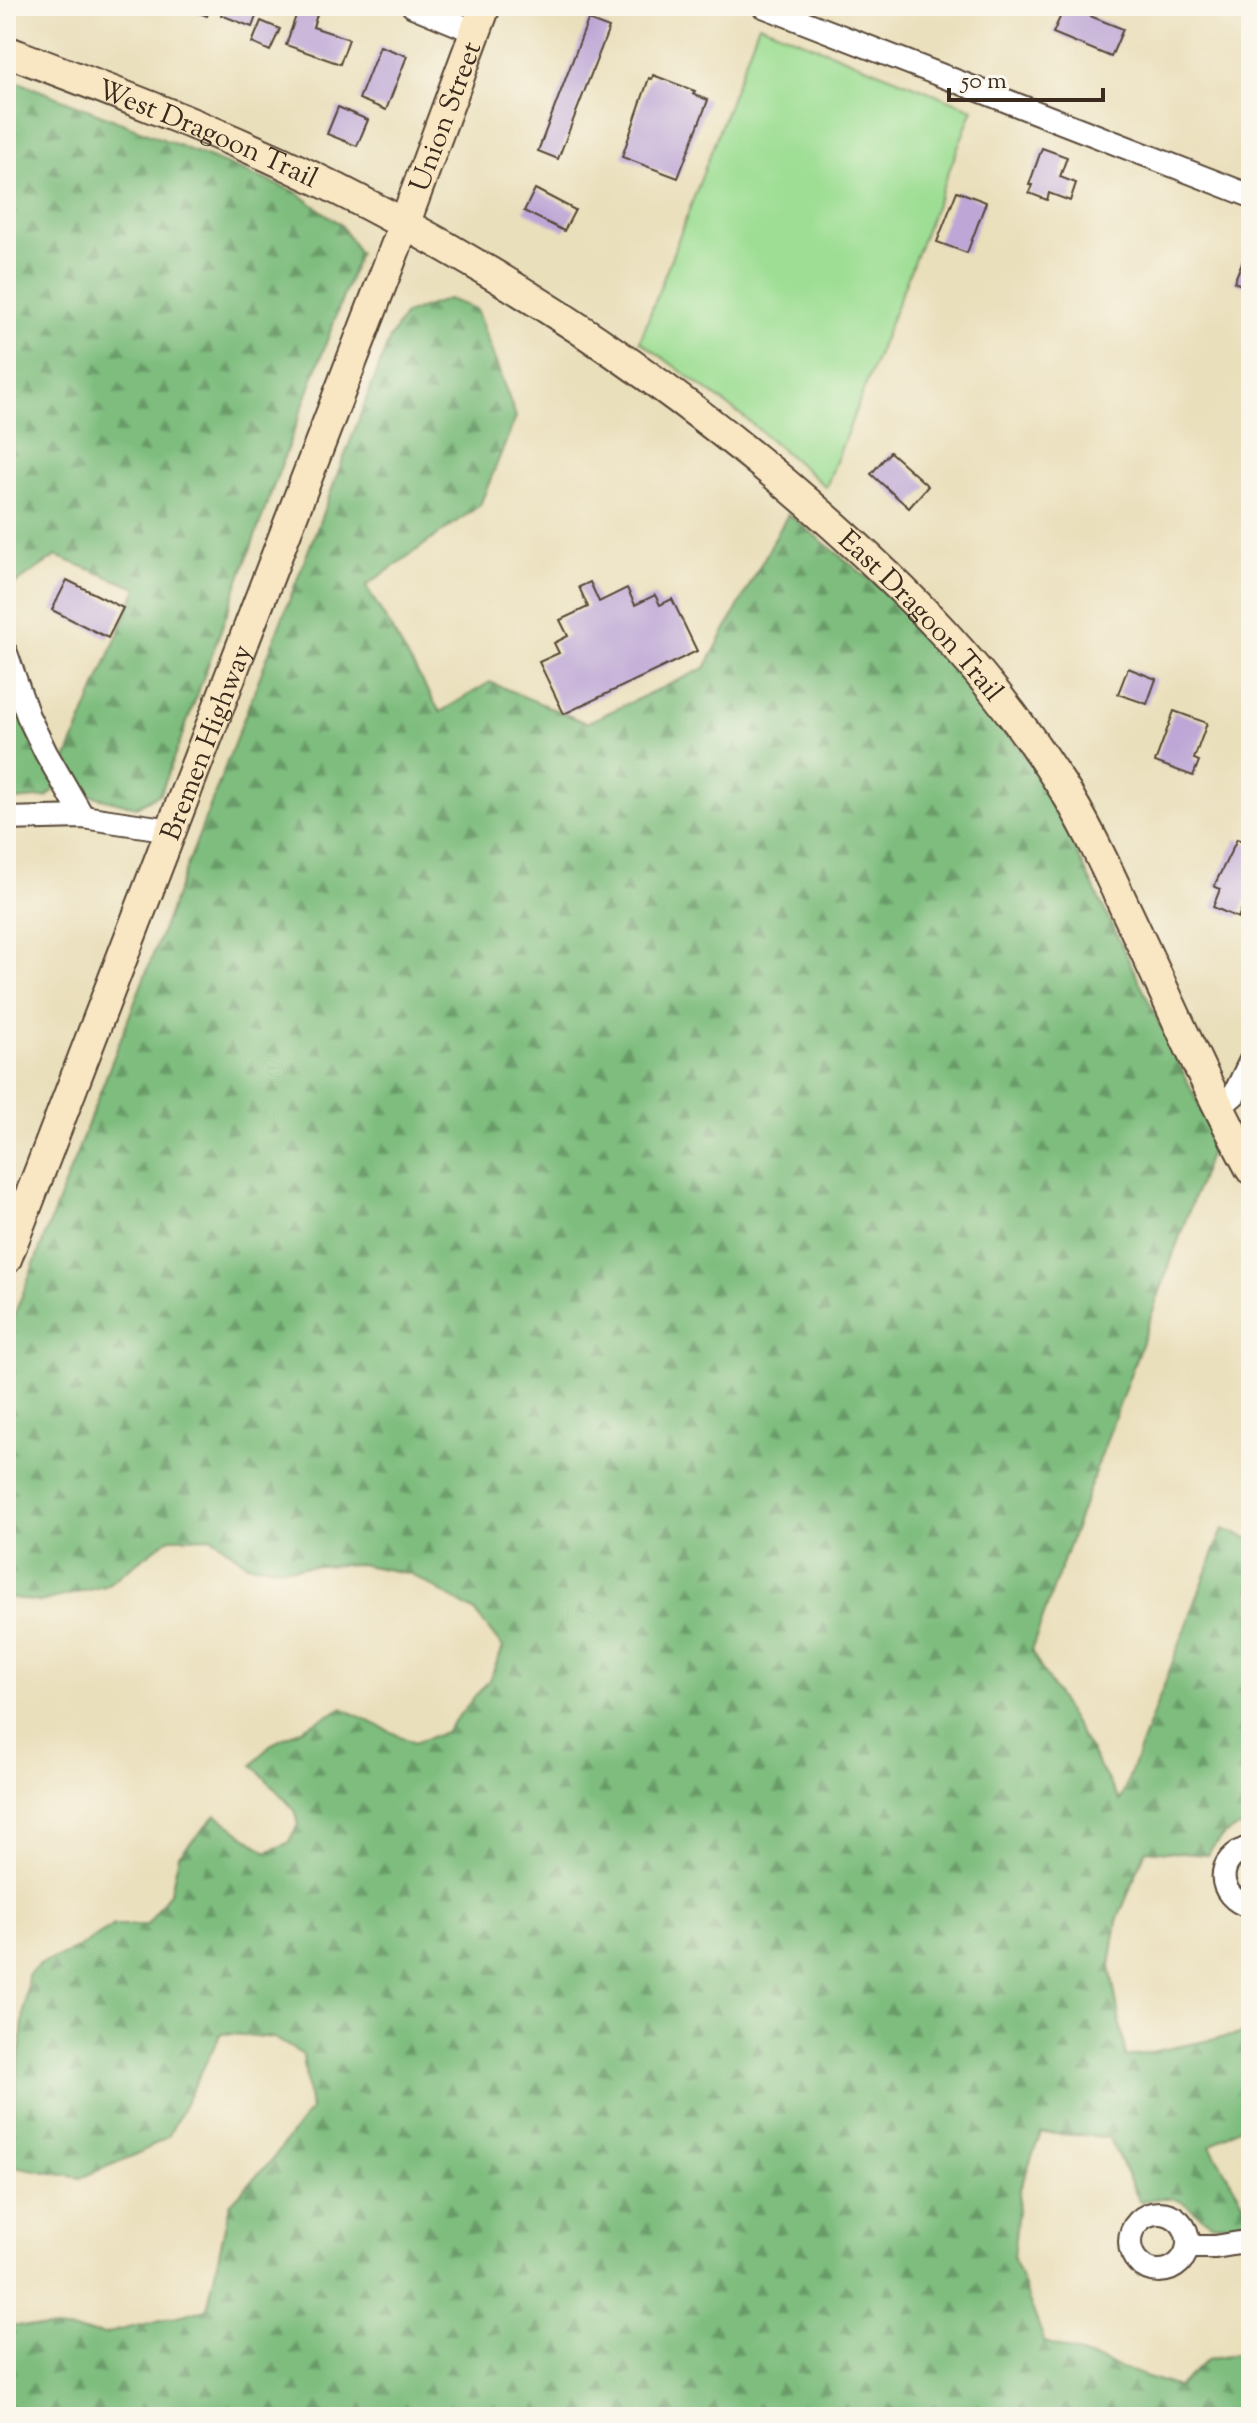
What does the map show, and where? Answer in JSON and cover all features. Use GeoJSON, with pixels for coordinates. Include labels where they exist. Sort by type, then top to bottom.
{"type":"FeatureCollection","features":[{"type":"Feature","properties":{"kind":"street"},"geometry":{"type":"LineString","coordinates":[[413,6],[480,19]]}},
{"type":"Feature","properties":{"kind":"street"},"geometry":{"type":"LineString","coordinates":[[763,6],[1251,196]]}},
{"type":"Feature","properties":{"kind":"street","name":"Union Street"},"geometry":{"type":"LineString","coordinates":[[404,225],[480,19]]}},
{"type":"Feature","properties":{"kind":"street","name":"West Dragoon Trail"},"geometry":{"type":"LineString","coordinates":[[6,51],[281,162],[404,225]]}},
{"type":"Feature","properties":{"kind":"street","name":"Bremen Highway"},"geometry":{"type":"LineString","coordinates":[[6,1259],[404,225]]}},
{"type":"Feature","properties":{"kind":"street","name":"East Dragoon Trail"},"geometry":{"type":"LineString","coordinates":[[404,225],[507,283],[618,354],[691,407],[769,469],[925,610],[1002,700],[1063,788],[1108,873],[1251,1169]]}},
{"type":"Feature","properties":{"kind":"street"},"geometry":{"type":"LineString","coordinates":[[6,653],[40,740],[83,817]]}},
{"type":"Feature","properties":{"kind":"street"},"geometry":{"type":"LineString","coordinates":[[6,819],[83,817],[171,830]]}},
{"type":"Feature","properties":{"kind":"street"},"geometry":{"type":"LineString","coordinates":[[1220,1107],[1234,1095],[1251,1060]]}},
{"type":"Feature","properties":{"kind":"street"},"geometry":{"type":"LineString","coordinates":[[1251,1847],[1232,1856],[1224,1876],[1231,1897],[1251,1907],[1251,1915]]}},
{"type":"Feature","properties":{"kind":"street"},"geometry":{"type":"LineString","coordinates":[[1188,2247],[1215,2247],[1251,2241]]}},
{"type":"Feature","properties":{"kind":"green space"},"geometry":{"type":"Polygon","coordinates":[[[759,24],[973,109],[826,487],[745,418],[640,341],[759,24]]]}},
{"type":"Feature","properties":{"kind":"green space"},"geometry":{"type":"Polygon","coordinates":[[[6,77],[296,192],[341,225],[359,253],[161,793],[136,807],[89,795],[66,760],[137,588],[56,556],[6,590],[6,77]]]}},
{"type":"Feature","properties":{"kind":"green space"},"geometry":{"type":"Polygon","coordinates":[[[448,299],[476,309],[516,417],[480,505],[366,586],[440,712],[490,682],[586,723],[705,668],[788,514],[910,612],[986,703],[1040,777],[1215,1138],[1031,1651],[1120,1801],[1223,1529],[1251,1539],[1251,1825],[1225,1834],[1207,1855],[1146,1850],[1117,1921],[1110,1966],[1126,2057],[1251,2032],[1251,2120],[1210,2146],[1251,2215],[1251,2223],[1213,2224],[1174,2199],[1140,2202],[1109,2137],[1041,2133],[1020,2189],[1013,2258],[1045,2342],[1177,2387],[1207,2360],[1251,2351],[1251,2417],[6,2417],[6,2324],[104,2334],[207,2309],[230,2204],[271,2161],[310,2110],[303,2055],[274,2038],[221,2033],[168,2137],[80,2178],[8,2165],[28,1975],[39,1964],[75,1950],[114,1925],[147,1925],[171,1891],[179,1855],[216,1815],[267,1852],[288,1843],[298,1825],[294,1809],[253,1765],[270,1745],[342,1708],[414,1743],[445,1732],[490,1679],[503,1648],[475,1612],[411,1574],[358,1564],[284,1568],[247,1564],[212,1537],[170,1538],[105,1586],[39,1602],[6,1597],[6,1337],[390,338],[405,314],[448,299]]]}},
{"type":"Feature","properties":{"kind":"green space"},"geometry":{"type":"Polygon","coordinates":[[[6,682],[57,787],[47,797],[6,801],[6,682]]]}},
{"type":"Feature","properties":{"kind":"building"},"geometry":{"type":"Polygon","coordinates":[[[182,6],[211,6],[207,16],[182,6]]]}},
{"type":"Feature","properties":{"kind":"building"},"geometry":{"type":"Polygon","coordinates":[[[225,6],[260,6],[252,27],[221,15],[225,6]]]}},
{"type":"Feature","properties":{"kind":"building"},"geometry":{"type":"Polygon","coordinates":[[[1065,6],[1123,29],[1111,57],[1053,33],[1065,6]]]}},
{"type":"Feature","properties":{"kind":"building"},"geometry":{"type":"Polygon","coordinates":[[[299,7],[317,14],[313,27],[349,39],[340,64],[286,45],[299,7]]]}},
{"type":"Feature","properties":{"kind":"building"},"geometry":{"type":"Polygon","coordinates":[[[588,20],[609,28],[558,159],[538,151],[588,20]]]}},
{"type":"Feature","properties":{"kind":"building"},"geometry":{"type":"Polygon","coordinates":[[[261,21],[280,29],[270,51],[252,43],[261,21]]]}},
{"type":"Feature","properties":{"kind":"building"},"geometry":{"type":"Polygon","coordinates":[[[380,46],[407,56],[386,110],[359,99],[380,46]]]}},
{"type":"Feature","properties":{"kind":"building"},"geometry":{"type":"Polygon","coordinates":[[[653,75],[695,91],[693,94],[708,100],[678,178],[622,157],[649,78],[652,79],[653,75]]]}},
{"type":"Feature","properties":{"kind":"building"},"geometry":{"type":"Polygon","coordinates":[[[338,107],[368,120],[357,146],[327,134],[338,107]]]}},
{"type":"Feature","properties":{"kind":"building"},"geometry":{"type":"Polygon","coordinates":[[[1042,148],[1067,157],[1060,177],[1076,183],[1070,201],[1049,193],[1047,200],[1029,193],[1042,148]]]}},
{"type":"Feature","properties":{"kind":"building"},"geometry":{"type":"Polygon","coordinates":[[[535,189],[575,210],[564,231],[524,211],[535,189]]]}},
{"type":"Feature","properties":{"kind":"building"},"geometry":{"type":"Polygon","coordinates":[[[957,191],[986,202],[967,253],[937,242],[957,191]]]}},
{"type":"Feature","properties":{"kind":"building"},"geometry":{"type":"Polygon","coordinates":[[[1243,260],[1251,263],[1251,289],[1234,282],[1243,260]]]}},
{"type":"Feature","properties":{"kind":"building"},"geometry":{"type":"Polygon","coordinates":[[[890,452],[928,486],[909,508],[871,474],[890,452]]]}},
{"type":"Feature","properties":{"kind":"building"},"geometry":{"type":"Polygon","coordinates":[[[67,580],[123,608],[108,638],[52,610],[67,580]]]}},
{"type":"Feature","properties":{"kind":"building"},"geometry":{"type":"Polygon","coordinates":[[[590,582],[599,602],[627,588],[635,605],[655,595],[660,605],[672,599],[697,651],[564,714],[539,662],[559,653],[554,643],[568,636],[560,620],[588,607],[579,587],[590,582]]]}},
{"type":"Feature","properties":{"kind":"building"},"geometry":{"type":"Polygon","coordinates":[[[1128,668],[1156,679],[1147,704],[1118,694],[1128,668]]]}},
{"type":"Feature","properties":{"kind":"building"},"geometry":{"type":"Polygon","coordinates":[[[1174,711],[1207,723],[1194,759],[1199,761],[1193,776],[1155,762],[1174,711]]]}},
{"type":"Feature","properties":{"kind":"building"},"geometry":{"type":"Polygon","coordinates":[[[1237,839],[1251,845],[1251,898],[1247,896],[1238,918],[1213,907],[1220,889],[1214,886],[1237,839]]]}}]}
